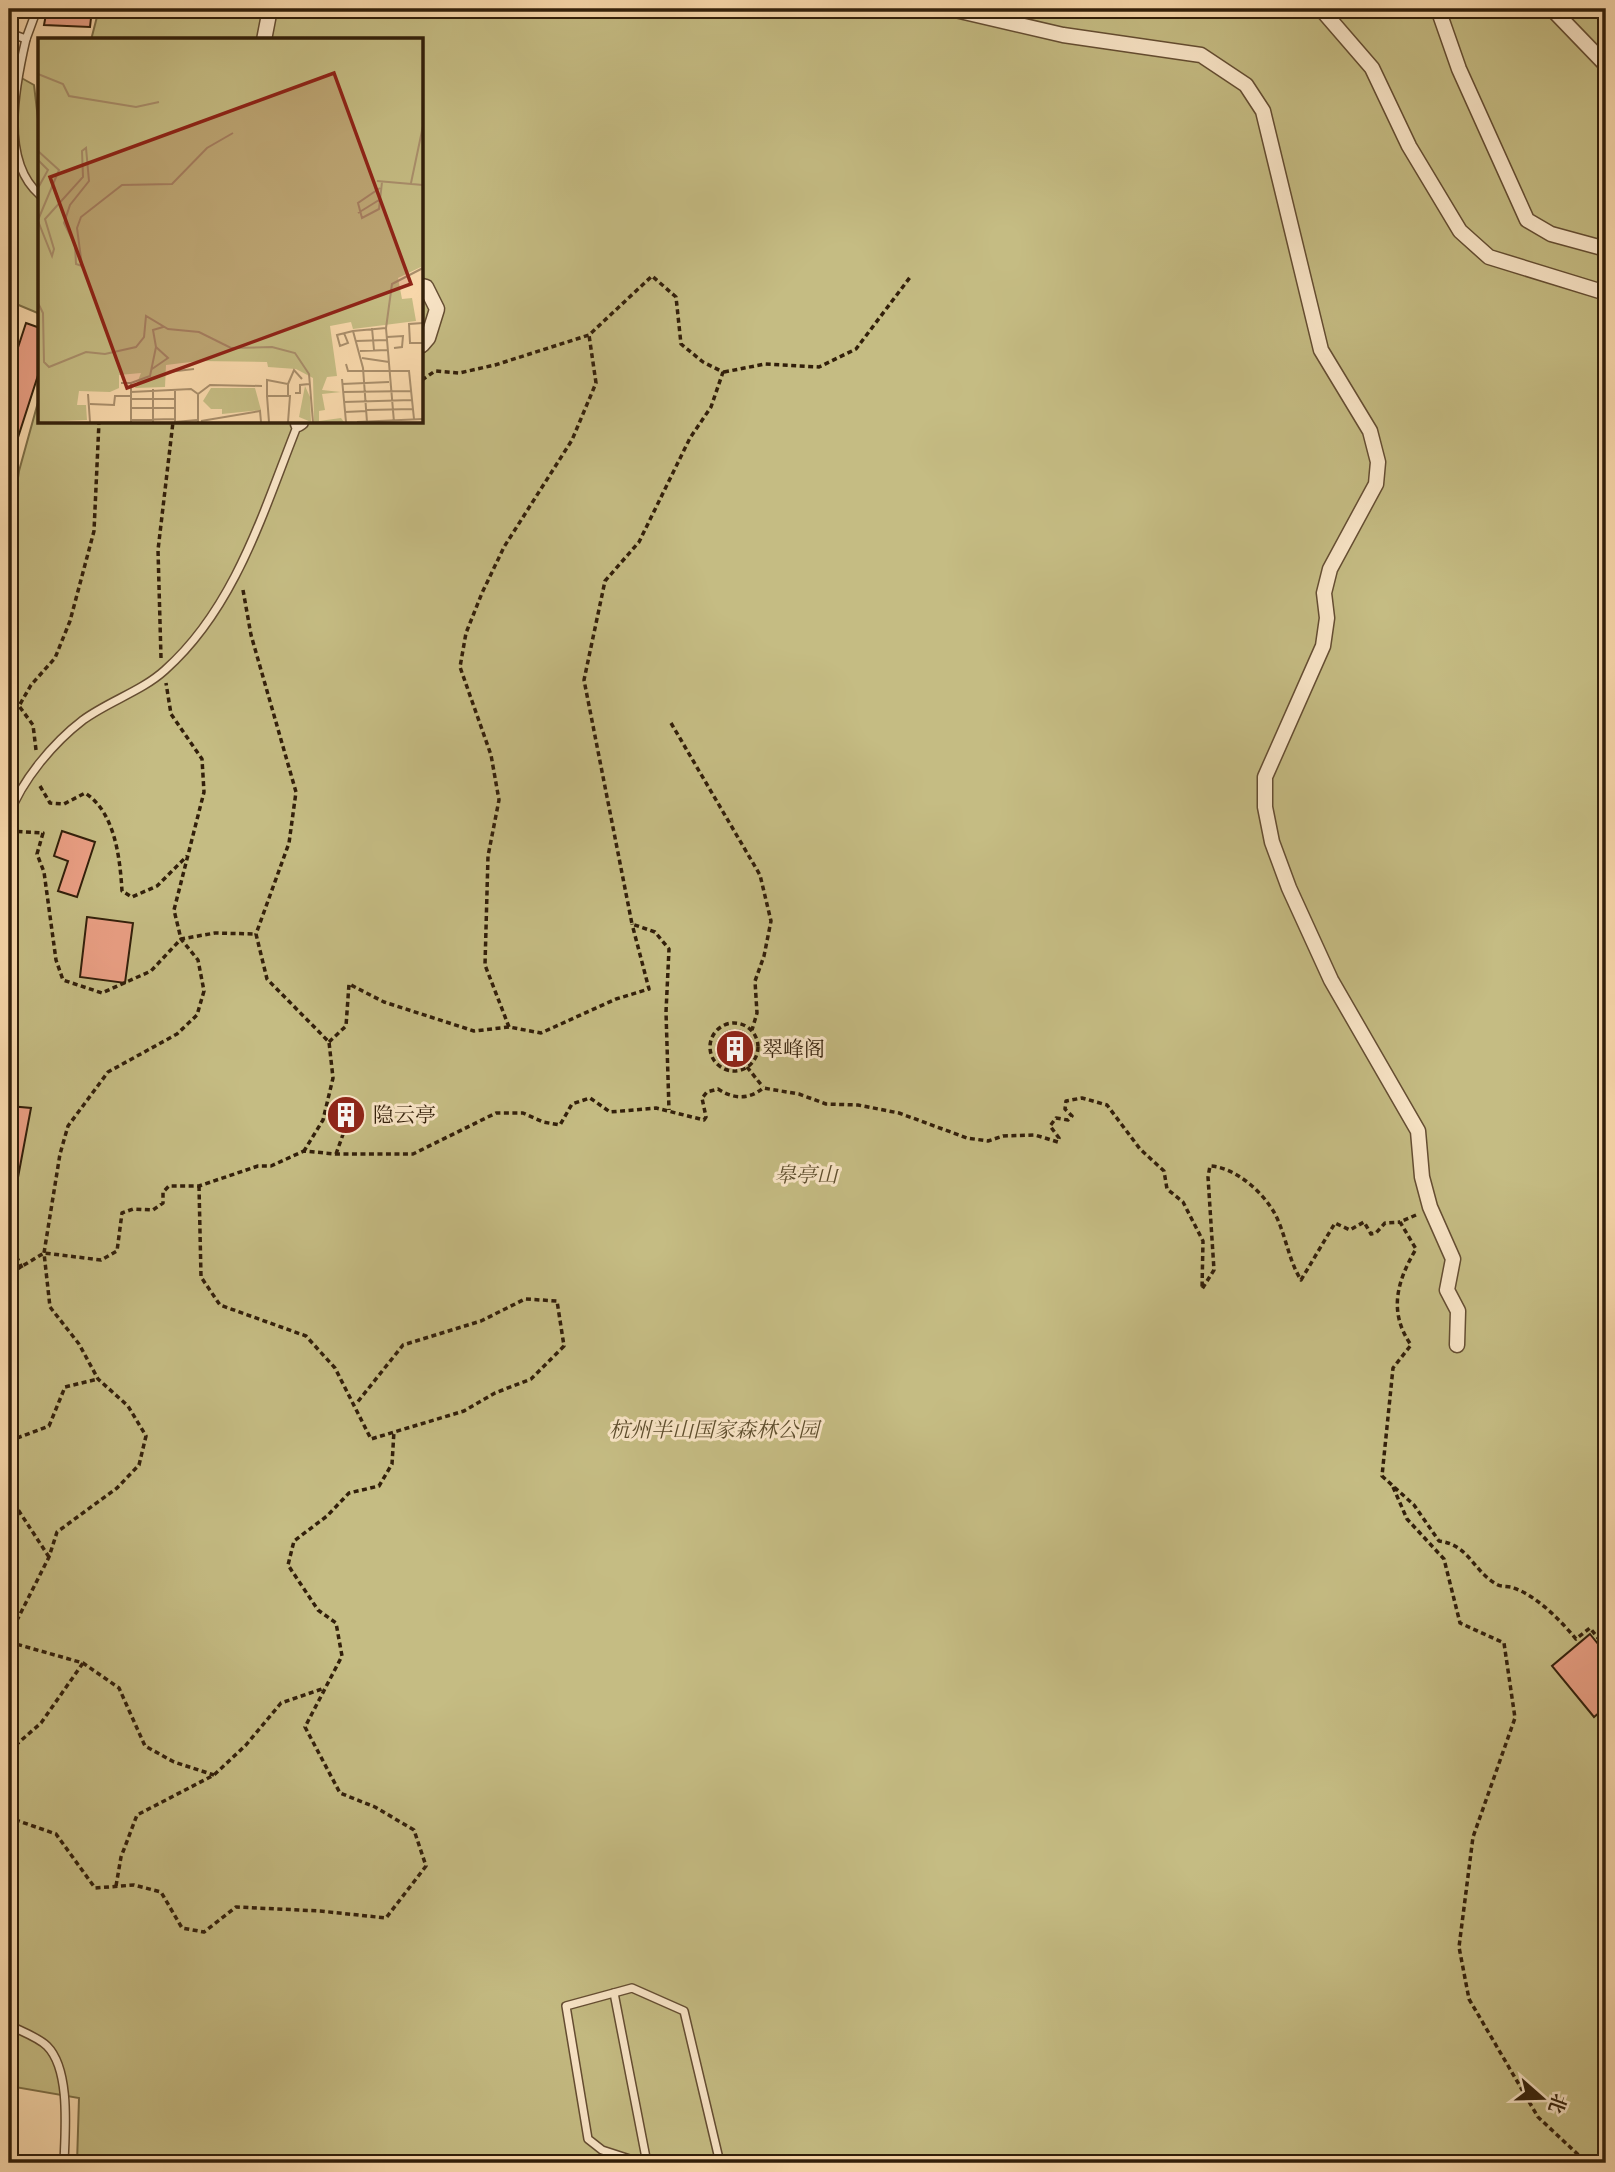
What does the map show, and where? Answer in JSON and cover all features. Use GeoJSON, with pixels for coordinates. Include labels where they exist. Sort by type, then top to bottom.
{"type":"FeatureCollection","features":[{"type":"Feature","properties":{"kind":"street"},"geometry":{"type":"LineString","coordinates":[[264,38],[270,9]]}},
{"type":"Feature","properties":{"kind":"street"},"geometry":{"type":"LineString","coordinates":[[951,9],[1063,35],[1201,55],[1246,85],[1263,111],[1321,350],[1370,431],[1378,462],[1376,484],[1330,569],[1324,593],[1326,618],[1323,646],[1265,777],[1265,807],[1272,842],[1289,888],[1331,980],[1418,1131],[1422,1177],[1430,1207],[1453,1259],[1447,1290],[1458,1311],[1457,1345]]}},
{"type":"Feature","properties":{"kind":"street"},"geometry":{"type":"LineString","coordinates":[[1321,9],[1373,68],[1409,146],[1460,231],[1489,257],[1606,293]]}},
{"type":"Feature","properties":{"kind":"street"},"geometry":{"type":"LineString","coordinates":[[1438,9],[1459,69],[1527,220],[1551,234],[1606,249]]}},
{"type":"Feature","properties":{"kind":"street"},"geometry":{"type":"LineString","coordinates":[[1552,9],[1606,65]]}},
{"type":"Feature","properties":{"kind":"street"},"geometry":{"type":"LineString","coordinates":[[424,287],[437,309],[424,343]]}},
{"type":"Feature","properties":{"kind":"lane"},"geometry":{"type":"LineString","coordinates":[[37,9],[26,39],[14,90],[15,151],[27,184],[38,193]]}},
{"type":"Feature","properties":{"kind":"lane"},"geometry":{"type":"LineString","coordinates":[[9,33],[26,39]]}},
{"type":"Feature","properties":{"kind":"lane"},"geometry":{"type":"LineString","coordinates":[[9,816],[15,798],[37,766],[83,720],[165,671],[228,593],[299,424]]}},
{"type":"Feature","properties":{"kind":"lane"},"geometry":{"type":"LineString","coordinates":[[614,1993],[645,2163],[602,2150],[589,2139],[566,2006],[632,1988],[684,2011],[720,2163]]}},
{"type":"Feature","properties":{"kind":"lane"},"geometry":{"type":"LineString","coordinates":[[9,2025],[47,2046],[60,2068],[66,2117],[64,2163]]}},
{"type":"Feature","properties":{"kind":"path"},"geometry":{"type":"LineString","coordinates":[[424,379],[435,371],[459,373],[495,365],[589,335],[652,276],[676,297],[681,344],[703,362],[723,372],[765,364],[819,366],[856,349],[911,276]]}},
{"type":"Feature","properties":{"kind":"path"},"geometry":{"type":"LineString","coordinates":[[509,1027],[485,965],[488,856],[499,800],[491,755],[460,667],[466,633],[504,547],[572,440],[596,383],[589,335]]}},
{"type":"Feature","properties":{"kind":"path"},"geometry":{"type":"LineString","coordinates":[[329,1042],[346,1026],[349,984],[384,1002],[447,1024],[474,1031],[509,1027],[541,1034],[616,999],[649,989],[632,924],[584,680],[605,581],[639,542],[683,450],[711,407],[723,372]]}},
{"type":"Feature","properties":{"kind":"path"},"geometry":{"type":"LineString","coordinates":[[99,424],[94,531],[70,621],[55,657],[31,685],[19,706],[33,725],[40,791],[50,803],[64,804],[85,793],[98,802],[111,828],[122,891],[132,897],[158,886],[188,855]]}},
{"type":"Feature","properties":{"kind":"path"},"geometry":{"type":"LineString","coordinates":[[9,1636],[49,1558],[57,1532],[117,1488],[139,1465],[146,1436],[128,1406],[98,1379],[79,1344],[50,1307],[44,1253],[60,1154],[68,1125],[108,1072],[177,1034],[197,1015],[204,991],[198,960],[181,939],[174,910],[204,792],[202,759],[171,714],[159,649],[158,550],[173,424]]}},
{"type":"Feature","properties":{"kind":"path"},"geometry":{"type":"LineString","coordinates":[[238,568],[251,635],[296,792],[289,843],[256,934],[267,979],[329,1042],[333,1078],[323,1120],[304,1151]]}},
{"type":"Feature","properties":{"kind":"path"},"geometry":{"type":"LineString","coordinates":[[671,723],[760,875],[771,921],[764,956],[755,981],[757,1013],[752,1030]]}},
{"type":"Feature","properties":{"kind":"path"},"geometry":{"type":"LineString","coordinates":[[9,831],[43,834],[37,854],[44,872],[56,960],[63,980],[102,993],[151,971],[181,939],[215,933],[256,934]]}},
{"type":"Feature","properties":{"kind":"path"},"geometry":{"type":"LineString","coordinates":[[632,924],[655,932],[668,949],[666,1012],[669,1110]]}},
{"type":"Feature","properties":{"kind":"path"},"geometry":{"type":"LineString","coordinates":[[729,1023],[745,1025],[756,1037],[758,1053],[747,1067],[735,1071],[720,1067],[710,1047],[715,1032],[729,1023]]}},
{"type":"Feature","properties":{"kind":"path"},"geometry":{"type":"LineString","coordinates":[[747,1067],[763,1088],[799,1094],[825,1104],[858,1105],[892,1111],[967,1138],[988,1141],[1003,1136],[1035,1135],[1058,1142],[1059,1138],[1049,1126],[1056,1118],[1069,1120],[1072,1116],[1065,1109],[1066,1101],[1082,1098],[1107,1105],[1140,1149],[1164,1171],[1167,1189],[1183,1202],[1203,1241],[1202,1289],[1214,1270],[1208,1177],[1210,1166],[1225,1167],[1249,1184],[1275,1213],[1290,1262],[1301,1280],[1335,1223],[1350,1230],[1364,1222],[1371,1234],[1376,1233],[1385,1223],[1400,1223],[1430,1207]]}},
{"type":"Feature","properties":{"kind":"path"},"geometry":{"type":"LineString","coordinates":[[9,1274],[44,1253],[101,1260],[117,1251],[122,1213],[133,1209],[153,1210],[163,1203],[163,1192],[169,1186],[199,1186],[258,1166],[271,1166],[304,1151],[335,1154],[413,1154],[496,1113],[523,1113],[543,1122],[560,1125],[572,1104],[590,1098],[610,1112],[669,1110],[704,1120],[706,1117],[702,1098],[707,1092],[718,1089],[730,1096],[753,1096],[763,1088]]}},
{"type":"Feature","properties":{"kind":"path"},"geometry":{"type":"LineString","coordinates":[[335,1154],[346,1126]]}},
{"type":"Feature","properties":{"kind":"path"},"geometry":{"type":"LineString","coordinates":[[199,1186],[201,1277],[220,1305],[306,1336],[335,1368],[356,1404],[371,1439],[464,1411],[495,1393],[531,1379],[564,1346],[557,1301],[526,1299],[481,1321],[402,1345],[356,1404]]}},
{"type":"Feature","properties":{"kind":"path"},"geometry":{"type":"LineString","coordinates":[[1400,1223],[1416,1249],[1399,1280],[1395,1303],[1411,1345],[1393,1368],[1382,1476],[1414,1505],[1439,1541],[1454,1542],[1498,1585],[1514,1588],[1544,1608],[1559,1619],[1576,1639],[1590,1629],[1606,1648]]}},
{"type":"Feature","properties":{"kind":"path"},"geometry":{"type":"LineString","coordinates":[[9,1241],[22,1268]]}},
{"type":"Feature","properties":{"kind":"path"},"geometry":{"type":"LineString","coordinates":[[49,1558],[15,1505],[10,1491],[14,1469],[9,1443],[49,1426],[65,1387],[98,1379]]}},
{"type":"Feature","properties":{"kind":"path"},"geometry":{"type":"LineString","coordinates":[[9,1821],[10,1818],[56,1833],[95,1888],[134,1885],[161,1892],[182,1928],[204,1932],[236,1907],[320,1911],[386,1919],[426,1866],[414,1830],[375,1807],[340,1793],[305,1727],[322,1689],[342,1656],[336,1623],[318,1610],[288,1565],[294,1541],[327,1516],[349,1493],[379,1486],[392,1464],[394,1431]]}},
{"type":"Feature","properties":{"kind":"path"},"geometry":{"type":"LineString","coordinates":[[1393,1487],[1407,1519],[1444,1559],[1460,1623],[1504,1643],[1516,1718],[1473,1837],[1459,1947],[1469,1999],[1538,2117],[1587,2163]]}},
{"type":"Feature","properties":{"kind":"path"},"geometry":{"type":"LineString","coordinates":[[9,1642],[83,1663],[119,1688],[145,1746],[174,1762],[214,1775]]}},
{"type":"Feature","properties":{"kind":"path"},"geometry":{"type":"LineString","coordinates":[[9,1751],[41,1723],[83,1663]]}},
{"type":"Feature","properties":{"kind":"path"},"geometry":{"type":"LineString","coordinates":[[116,1886],[121,1857],[137,1815],[214,1775],[246,1745],[281,1703],[322,1689]]}},
{"type":"Feature","properties":{"kind":"green space","name":"皋亭山"},"geometry":{"type":"Polygon","coordinates":[[[99,9],[1606,9],[1606,2163],[77,2163],[79,2098],[9,2086],[9,538],[19,471],[38,402],[38,424],[424,424],[424,38],[92,38],[99,9]]]}},
{"type":"Feature","properties":{"kind":"green space"},"geometry":{"type":"Polygon","coordinates":[[[9,71],[34,85],[38,119],[38,313],[9,301],[9,71]]]}},
{"type":"Feature","properties":{"kind":"building"},"geometry":{"type":"Polygon","coordinates":[[[47,9],[92,9],[90,27],[44,25],[47,9]]]}},
{"type":"Feature","properties":{"kind":"building"},"geometry":{"type":"Polygon","coordinates":[[[26,323],[38,327],[38,375],[12,456],[9,455],[9,375],[26,323]]]}},
{"type":"Feature","properties":{"kind":"building"},"geometry":{"type":"Polygon","coordinates":[[[62,831],[95,842],[77,897],[58,891],[68,861],[54,856],[62,831]]]}},
{"type":"Feature","properties":{"kind":"building"},"geometry":{"type":"Polygon","coordinates":[[[87,917],[133,923],[125,983],[80,977],[87,917]]]}},
{"type":"Feature","properties":{"kind":"building","name":"翠峰阁"},"geometry":{"type":"Polygon","coordinates":[[[735,1030],[748,1036],[754,1049],[748,1062],[735,1068],[722,1062],[716,1049],[722,1036],[735,1030]]]}},
{"type":"Feature","properties":{"kind":"building"},"geometry":{"type":"Polygon","coordinates":[[[9,1106],[31,1108],[16,1188],[9,1187],[9,1106]]]}},
{"type":"Feature","properties":{"kind":"building"},"geometry":{"type":"Polygon","coordinates":[[[1590,1634],[1606,1654],[1606,1707],[1594,1717],[1552,1666],[1590,1634]]]}},
{"type":"Feature","properties":{"kind":"place","name":"翠峰阁"},"geometry":{"type":"Point","coordinates":[735,1049]}},
{"type":"Feature","properties":{"kind":"place","name":"隐云亭"},"geometry":{"type":"Point","coordinates":[346,1115]}},
{"type":"Feature","properties":{"kind":"park label","name":"杭州半山国家森林公园"},"geometry":{"type":"Point","coordinates":[714,1430]}}]}
